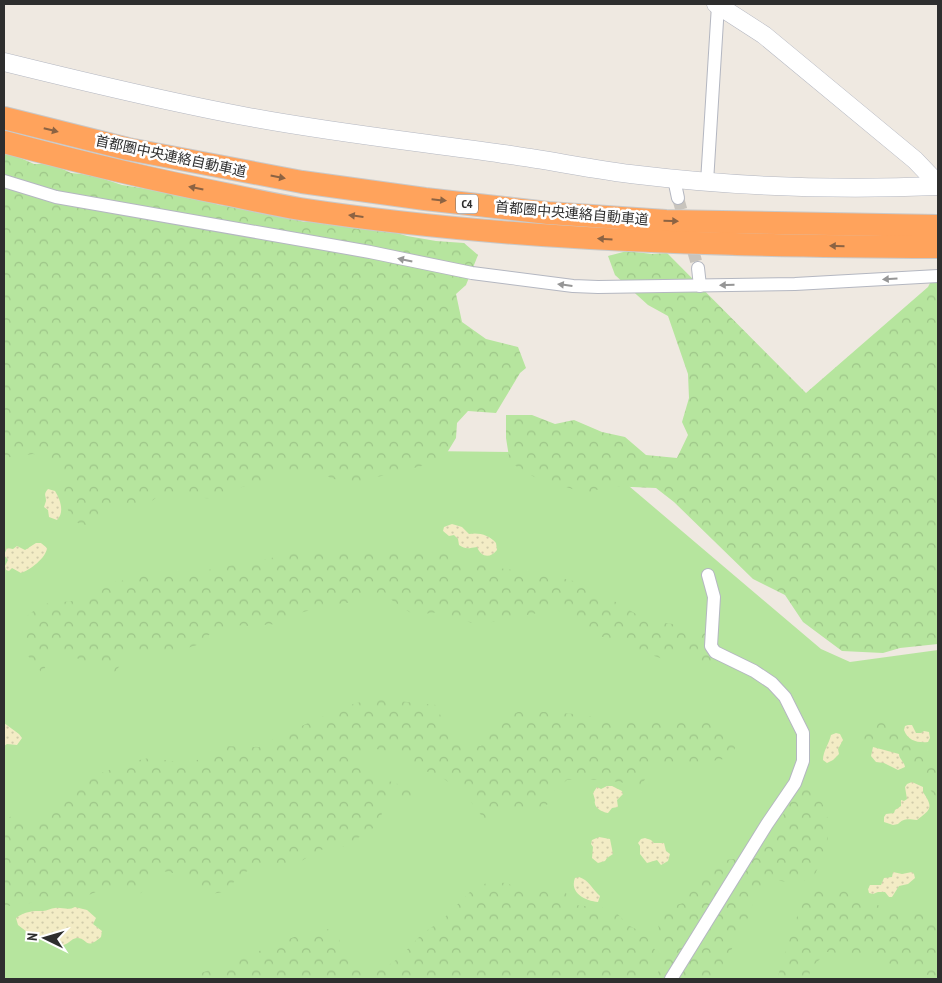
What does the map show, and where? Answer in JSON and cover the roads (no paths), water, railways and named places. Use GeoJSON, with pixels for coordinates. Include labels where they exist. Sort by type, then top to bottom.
{"type":"FeatureCollection","features":[{"type":"Feature","properties":{"kind":"highway","name":"首都圏中央連絡自動車道"},"geometry":{"type":"LineString","coordinates":[[4,118],[128,150],[302,182],[426,199],[548,212],[666,221],[938,226]]}},
{"type":"Feature","properties":{"kind":"highway","name":"首都圏中央連絡自動車道"},"geometry":{"type":"LineString","coordinates":[[4,142],[60,157],[204,190],[298,208],[422,224],[544,235],[664,242],[938,246]]}},
{"type":"Feature","properties":{"kind":"street"},"geometry":{"type":"LineString","coordinates":[[707,182],[717,4]]}},
{"type":"Feature","properties":{"kind":"street"},"geometry":{"type":"LineString","coordinates":[[717,4],[764,35],[915,160],[938,185]]}},
{"type":"Feature","properties":{"kind":"street"},"geometry":{"type":"LineString","coordinates":[[4,62],[249,117],[370,137],[504,154],[638,175],[707,182],[824,187],[886,188],[938,185]]}},
{"type":"Feature","properties":{"kind":"street"},"geometry":{"type":"LineString","coordinates":[[674,179],[678,198]]}},
{"type":"Feature","properties":{"kind":"street"},"geometry":{"type":"LineString","coordinates":[[4,181],[56,197],[370,252],[472,274],[574,286],[796,284],[938,276]]}},
{"type":"Feature","properties":{"kind":"street"},"geometry":{"type":"LineString","coordinates":[[698,268],[700,286]]}},
{"type":"Feature","properties":{"kind":"street"},"geometry":{"type":"LineString","coordinates":[[671,979],[767,824],[795,783],[802,761],[803,733],[785,696],[772,683],[754,671],[715,652],[711,646],[714,598],[708,575]]}},
{"type":"Feature","properties":{"kind":"tunnel"},"geometry":{"type":"LineString","coordinates":[[678,198],[698,268]]}}]}
